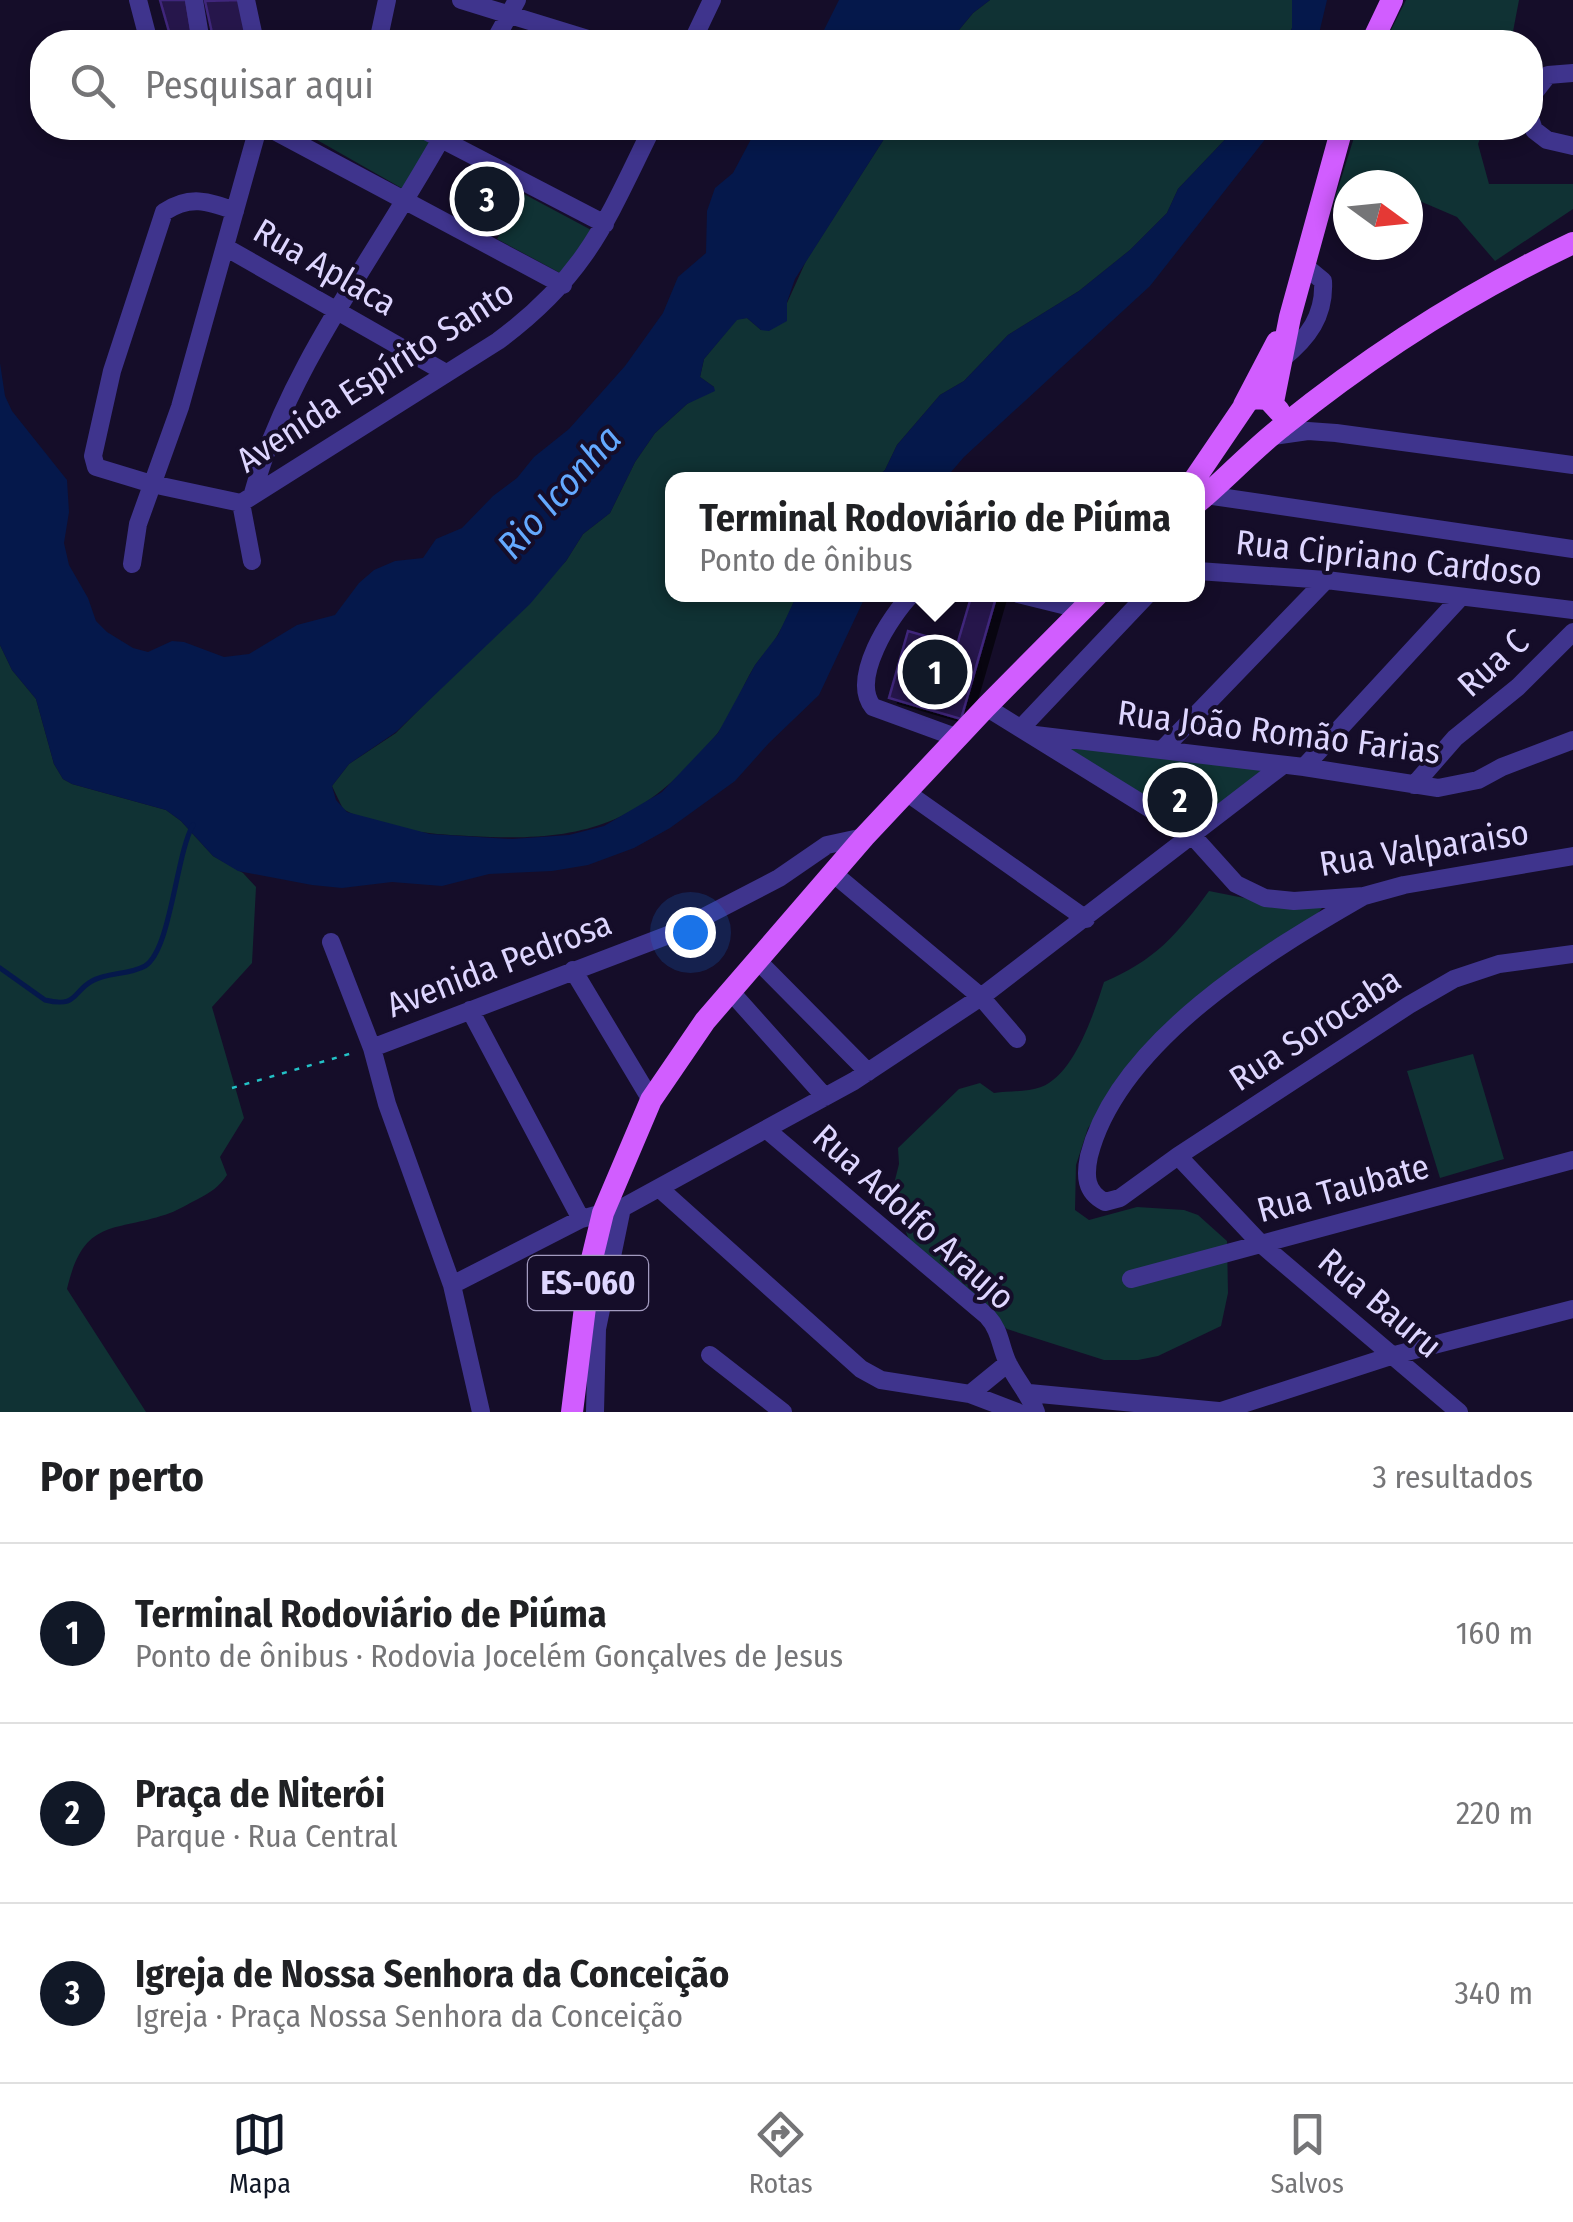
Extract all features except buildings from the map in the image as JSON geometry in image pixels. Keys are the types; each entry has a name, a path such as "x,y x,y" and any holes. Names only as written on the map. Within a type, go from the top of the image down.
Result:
{"main road":[{"path":"1378,30 1392,0"},
{"path":"1205,486 1274,423 1290,317 1339,140"},
{"path":"1242,408 1241,429 1254,439 1488,287 1573,243"},
{"path":"1205,480 1290,317"},
{"path":"1242,408 1260,398 1274,423"},
{"name":"ES-060","path":"572,1412 590,1266 602,1213 651,1100 705,1021 864,838 1091,602"}],"street":[{"path":"138,0 146,30"},
{"path":"194,0 199,30"},
{"path":"246,0 254,30"},
{"path":"381,30 388,0"},
{"path":"462,0 513,8 568,30"},
{"path":"698,30 712,0"},
{"path":"501,30 513,8"},
{"path":"1543,79 1548,75 1573,73"},
{"path":"1543,137 1573,146"},
{"path":"132,564 138,524 180,407 255,140"},
{"path":"291,140 563,285"},
{"path":"252,561 247,498 266,448 338,310 440,140"},
{"path":"456,140 605,224"},
{"name":"Avenida Espírito Santo","path":"235,211 201,199 180,201 164,212 112,371 92,456 96,467 152,484 247,498 536,313 563,285 605,224 646,140"},
{"name":"Rua Aplaca","path":"224,247 446,373"},
{"path":"1282,359 1312,330 1322,308 1323,280 1306,267"},
{"path":"1274,423 1573,465"},
{"path":"1205,493 1573,549"},
{"name":"Rua Cipriano Cardoso","path":"1205,571 1326,580 1573,610"},
{"path":"1162,750 1326,580"},
{"path":"1304,767 1460,598"},
{"path":"906,602 887,625 864,684 868,702 958,738"},
{"path":"1025,731 1141,602"},
{"name":"Rua C","path":"1414,785 1446,747 1518,687 1573,632"},
{"name":"Rua Valparaiso","path":"986,707 1191,834 1236,884 1265,898 1294,901 1364,896 1404,885 1573,856"},
{"name":"Rua João Romão Farias","path":"1025,731 1438,788 1478,780 1573,740"},
{"path":"452,1284 660,1188 868,1072 981,997 1283,765"},
{"path":"906,792 1086,919"},
{"name":"Avenida Pedrosa","path":"372,1048 671,934 778,878 827,846 864,838"},
{"path":"834,874 981,997 1017,1039"},
{"name":"Rua Sorocaba","path":"1364,896 1274,948 1223,985 1158,1043 1129,1076 1098,1132 1085,1175 1092,1194 1111,1202 1408,1005 1454,980 1499,964 1573,954"},
{"path":"331,942 372,1048 387,1104 452,1284 481,1412"},
{"path":"758,961 868,1072"},
{"path":"573,970 651,1100"},
{"path":"732,992 824,1096"},
{"path":"470,1010 602,1213 596,1412"},
{"name":"Rua Adolfo Araujo","path":"767,1130 988,1316 996,1325 1008,1363 1036,1412"},
{"name":"Rua Bauru","path":"1178,1156 1261,1244 1458,1412"},
{"name":"Rua Taubate","path":"1131,1280 1573,1160"},
{"path":"660,1188 861,1369 881,1380 970,1394 1017,1412"},
{"path":"1028,1393 1225,1411 1392,1356 1568,1315"},
{"path":"710,1355 783,1412"},
{"path":"970,1394 1008,1363"}],"path":[{"path":"232,1088 372,1048"}],"green space":[{"path":"990,0 1292,0 1292,28 959,30"},
{"path":"1406,0 1519,0 1513,30 1391,30"},
{"path":"317,140 432,143 405,190"},
{"path":"883,140 1225,140 1178,189 1167,213 1130,250 1079,291 1008,335 964,381 940,395 897,445 883,472 665,472 665,602 794,602 723,726 663,789 608,822 546,836 421,832 373,822 343,809 332,786 349,764 396,733 566,561 583,534 610,513 635,462 655,433 687,404 714,387 700,377 704,359 737,319 747,318 761,330 787,303 806,261"},
{"path":"1353,140 1480,140 1489,184 1573,184 1573,209 1495,261 1457,217 1423,202 1423,170 1344,170"},
{"path":"522,193 595,232 562,274 497,239"},
{"path":"0,645 12,670 36,699 54,764 63,779 166,810 213,856 243,873 256,887 252,963 212,1007 244,1118 220,1157 227,1175 211,1191 177,1210 104,1231 93,1238 74,1266 67,1289 146,1412 0,1412"},
{"path":"1019,735 1280,765 1186,834"},
{"path":"1209,891 1274,904 1328,900 1306,929 1152,1053 1088,1128 1076,1165 1075,1210 1089,1220 1137,1207 1184,1210 1198,1215 1227,1241 1228,1293 1221,1326 1158,1356 1138,1360 1104,1360 1007,1329 909,1240 897,1207 894,1184 898,1148 959,1089 980,1083 994,1093 1024,1091 1053,1080 1081,1042 1104,982 1151,956"},
{"path":"1473,1054 1504,1159 1440,1178 1407,1071"}],"water":[{"path":"839,0 990,0 959,30 824,30"},
{"path":"1292,0 1327,0 1320,30 1292,28"},
{"name":"Rio Iconha","path":"751,140 883,140 795,279 787,302 787,321 769,331 761,330 747,318 737,320 704,359 700,377 715,391 687,404 655,433 635,462 610,513 583,534 530,604 396,732 349,764 332,786 336,800 347,812 430,834 512,839 569,835 604,826 662,792 718,733 794,602 863,602 819,695 735,781 670,828 634,848 588,865 489,874 442,886 392,882 342,888 238,871 213,856 166,810 63,779 54,764 36,699 12,670 0,645 0,363 5,396 12,411 67,480 69,512 64,543 69,565 96,621 133,648 148,652 172,641 224,657 249,654 297,625 335,615 374,570 395,561 423,558 436,539 462,528 517,478 534,457 569,429 625,366 663,313 678,277 706,253 707,211 715,188 733,173"},
{"path":"1225,140 1265,140 1150,286 951,472 883,472 897,445 940,395 964,381 1008,335 1079,291 1130,250 1167,213 1178,189"}],"waterway":[{"path":"0,968 45,1000 63,1002 98,978 145,966 161,941 193,825"}],"place":[{"name":"Igreja de Nossa Senhora da Conceição","path":"487,199"},
{"name":"Terminal Rodoviário de Piúma","path":"935,672"},
{"name":"Praça de Niterói","path":"1180,800"}]}
